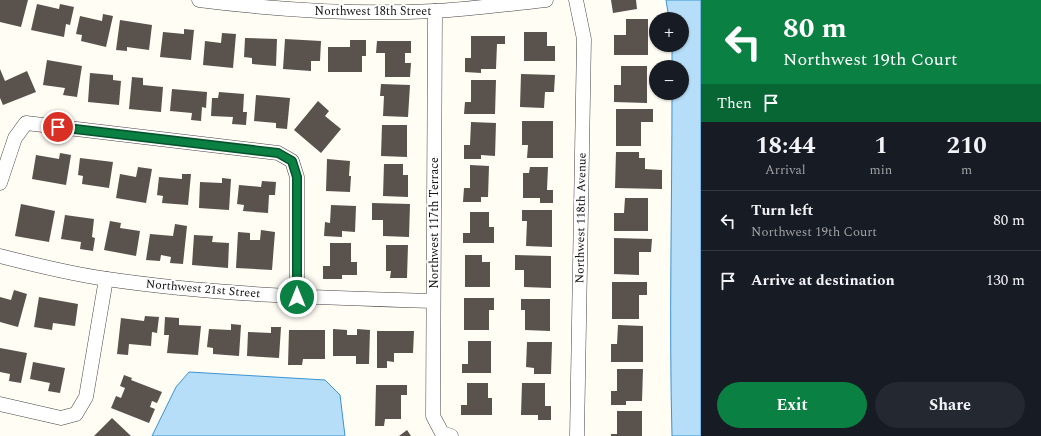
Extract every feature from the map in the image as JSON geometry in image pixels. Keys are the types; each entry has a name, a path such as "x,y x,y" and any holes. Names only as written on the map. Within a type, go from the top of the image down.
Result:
{"street":[{"name":"Northwest 18th Street","path":"199,0 242,6 324,12 435,11 546,0"},
{"name":"Northwest 118th Avenue","path":"576,0 584,40 578,436"},
{"name":"Northwest 117th Terrace","path":"435,11 433,416 446,434"},
{"path":"0,183 15,138 26,123 278,153 292,161 297,177 297,297"},
{"name":"Northwest 21st Street","path":"0,256 42,267 106,279 205,291 297,297 433,301"},
{"path":"0,404 61,418 76,414 86,397 106,279"}],"water":[{"path":"666,0 701,0 701,436 672,436 672,100 689,100 689,60 672,60 672,52 689,52 689,12 668,12"},
{"path":"189,372 325,380 340,395 345,436 152,436 176,387"}],"building":[{"path":"0,0 28,0 21,27 0,22"},
{"path":"611,0 636,0 637,9 613,13"},
{"path":"37,4 59,9 60,4 74,7 70,25 66,24 64,37 31,30"},
{"path":"103,14 113,16 106,47 81,41 82,35 76,34 80,16 102,21"},
{"path":"626,19 648,19 648,55 614,55 614,35 626,35"},
{"path":"120,20 152,25 149,50 127,47 127,51 116,50"},
{"path":"184,29 194,30 191,60 160,57 163,32 184,34"},
{"path":"524,32 547,32 547,46 555,46 555,61 524,61"},
{"path":"222,33 236,34 233,68 203,65 205,41 221,43"},
{"path":"471,36 505,36 505,44 497,44 496,69 481,69 481,73 465,72 465,58 471,58"},
{"path":"245,38 277,39 276,66 252,64 252,58 244,57"},
{"path":"285,39 321,41 320,61 311,61 311,71 283,69"},
{"path":"350,40 366,40 366,56 362,56 362,72 328,72 328,47 350,47"},
{"path":"377,41 411,41 411,53 405,53 405,63 411,63 410,77 385,77 385,53 376,53"},
{"path":"47,60 82,66 77,97 63,95 65,88 43,85"},
{"path":"621,66 647,66 647,103 614,102 614,85 621,85"},
{"path":"0,69 5,81 27,71 36,92 3,105 0,98"},
{"path":"90,73 113,75 113,80 121,81 119,105 88,102"},
{"path":"521,74 555,75 554,92 545,92 544,108 520,107"},
{"path":"132,77 143,78 143,85 163,87 161,112 129,109"},
{"path":"471,80 496,80 495,114 464,114 465,102 471,102"},
{"path":"381,84 410,85 408,117 383,116 384,96 380,96"},
{"path":"172,89 207,92 206,108 202,107 201,121 191,120 192,113 170,111"},
{"path":"219,92 244,94 243,112 247,112 246,125 232,124 233,117 211,116 212,98 218,98"},
{"path":"256,95 290,98 287,129 276,128 276,123 254,121"},
{"path":"318,101 329,111 325,116 341,129 321,153 294,130"},
{"path":"616,109 653,109 653,122 641,122 641,146 616,146"},
{"path":"522,121 553,121 553,158 527,158 528,145 522,145"},
{"path":"471,122 496,123 495,156 481,155 481,159 464,159 464,145 470,145"},
{"path":"382,125 407,125 407,157 381,156"},
{"path":"616,152 639,152 639,158 645,158 645,169 662,170 662,189 615,188"},
{"path":"60,153 71,155 66,185 32,179 36,155 59,159"},
{"path":"80,158 113,162 109,188 82,184 83,176 78,175"},
{"path":"327,159 350,161 350,192 326,191"},
{"path":"384,164 403,164 403,175 408,175 408,197 383,196"},
{"path":"470,165 489,166 488,197 481,197 481,202 463,202 464,188 470,188"},
{"path":"138,167 152,169 146,203 116,198 120,174 136,177"},
{"path":"530,167 548,167 547,190 553,190 553,203 540,203 540,198 523,198 523,173 529,173"},
{"path":"182,174 191,174 188,205 162,203 163,196 157,195 159,177 182,179"},
{"path":"222,178 231,179 229,210 199,208 200,182 222,183"},
{"path":"262,181 276,182 275,195 269,195 268,213 243,211 244,205 237,204 239,185 261,187"},
{"path":"625,198 648,198 648,231 614,231 614,213 624,213"},
{"path":"372,203 410,204 409,237 383,236 383,220 372,220"},
{"path":"21,204 55,211 49,242 15,236"},
{"path":"331,205 356,206 355,232 342,231 342,237 324,236 325,222 330,223"},
{"path":"522,210 552,210 552,247 526,246 527,221 522,221"},
{"path":"470,212 489,212 489,227 494,227 494,243 463,243 463,233 470,233"},
{"path":"65,215 94,219 92,237 95,238 93,251 80,249 81,242 61,239"},
{"path":"110,221 121,223 120,228 140,231 136,256 104,250"},
{"path":"175,224 187,226 183,264 170,263 171,257 161,255 160,261 146,260 150,234 173,236"},
{"path":"261,230 275,232 272,270 236,268 238,232 250,233 250,240 260,240"},
{"path":"194,235 213,236 212,242 229,243 228,268 192,265"},
{"path":"614,238 652,239 651,252 639,252 639,275 614,274"},
{"path":"330,243 351,243 351,262 357,262 357,275 342,275 342,279 323,279 323,266 330,266"},
{"path":"386,245 408,245 407,278 390,278 391,271 386,271"},
{"path":"465,255 482,255 482,262 490,262 490,287 465,287"},
{"path":"515,255 551,256 551,288 524,287 524,270 515,270"},
{"path":"612,282 647,282 647,295 639,295 639,319 612,319"},
{"path":"14,290 27,294 18,327 0,322 0,297 11,300"},
{"path":"39,297 78,304 75,326 53,323 52,330 34,327"},
{"path":"464,298 494,298 494,310 489,310 489,330 464,330"},
{"path":"521,299 550,299 550,331 525,330 525,310 521,310"},
{"path":"145,316 159,317 157,333 152,332 151,346 129,344 128,355 117,354 121,318 144,321"},
{"path":"165,317 179,318 179,325 201,326 198,355 167,353 169,335 164,335"},
{"path":"231,324 241,325 239,356 213,354 213,348 207,347 209,329 231,330"},
{"path":"618,325 643,326 643,362 611,362 611,344 617,344"},
{"path":"271,327 281,327 279,358 247,356 248,332 271,333"},
{"path":"333,329 347,330 347,335 357,335 357,329 370,330 369,364 356,364 356,356 333,356"},
{"path":"289,330 325,330 325,359 303,359 302,365 288,365"},
{"path":"377,331 414,331 413,353 394,353 394,362 387,361 387,368 377,368"},
{"path":"468,341 491,341 491,373 462,373 462,364 468,364"},
{"path":"527,342 552,342 551,374 534,374 534,368 526,367"},
{"path":"0,348 27,353 21,383 9,381 10,374 0,372"},
{"path":"33,362 65,368 60,393 48,391 50,383 30,379"},
{"path":"617,369 643,369 642,401 626,401 626,405 611,405 611,391 617,391"},
{"path":"124,375 132,378 131,380 162,392 157,403 152,401 150,407 155,409 149,423 111,408 116,396 121,398 125,388 120,386"},
{"path":"467,383 488,383 488,398 492,398 492,415 461,415 461,405 467,405"},
{"path":"522,383 545,383 545,406 551,406 551,420 538,420 538,415 521,415"},
{"path":"376,385 407,385 407,395 401,395 401,419 385,419 384,426 375,426"},
{"path":"617,411 642,411 642,436 611,436 611,434 617,434"},
{"path":"112,418 131,436 94,436"},
{"path":"407,430 411,436 399,436"}],"route":[{"path":"58,127 278,153 292,161 297,177 297,297"}]}
